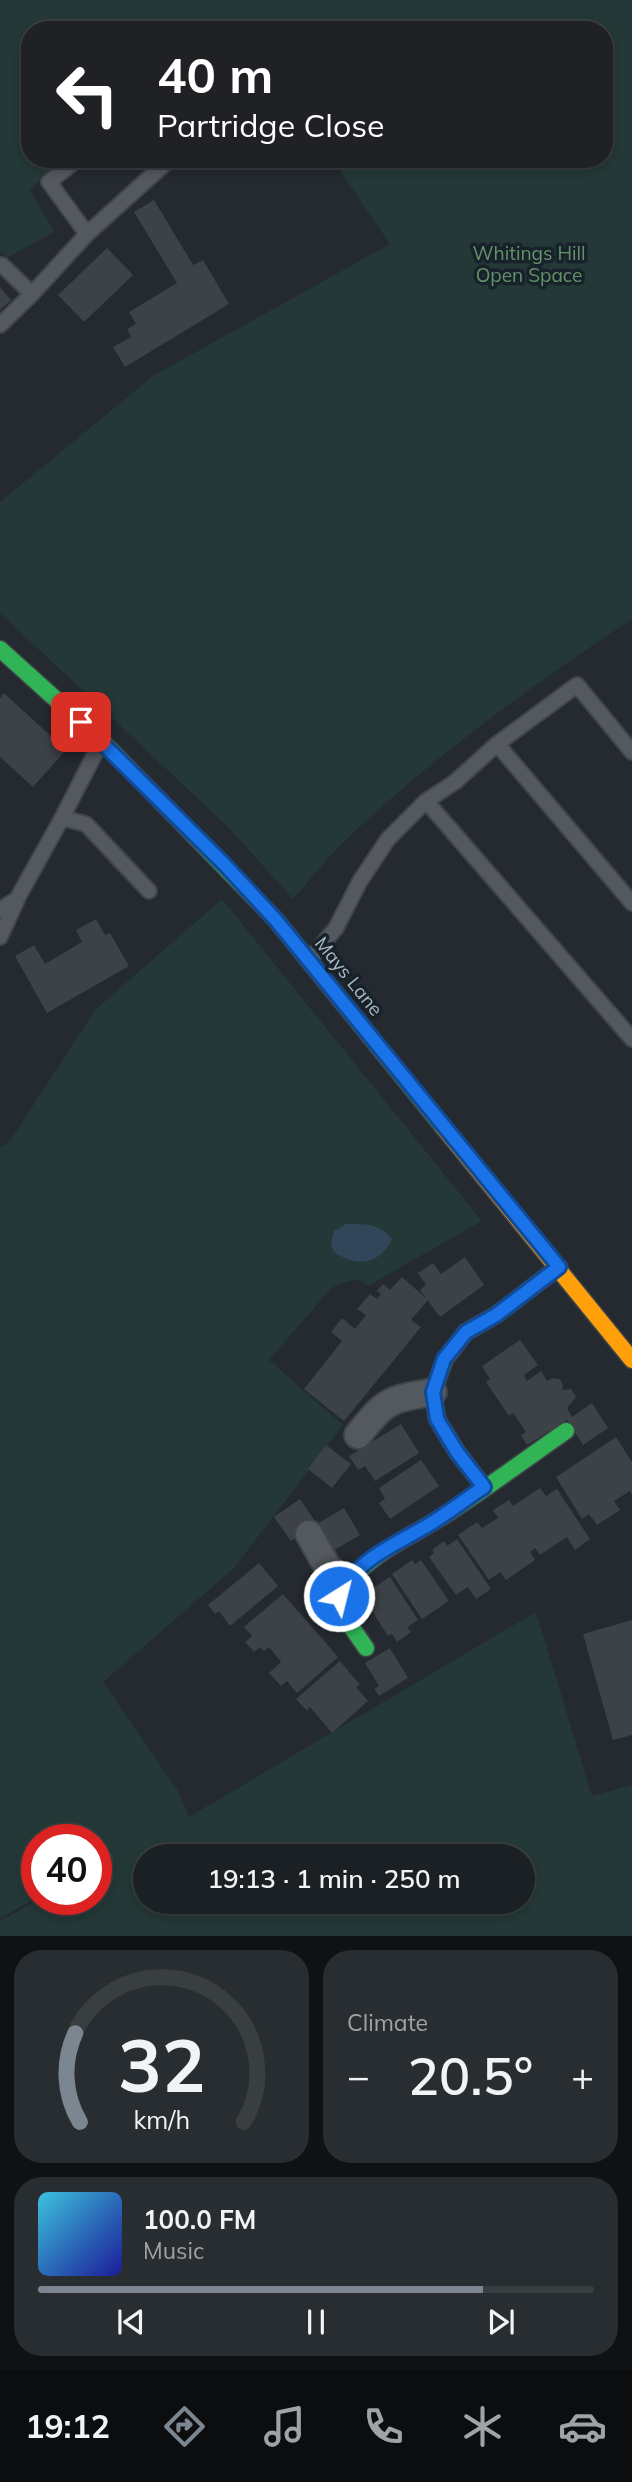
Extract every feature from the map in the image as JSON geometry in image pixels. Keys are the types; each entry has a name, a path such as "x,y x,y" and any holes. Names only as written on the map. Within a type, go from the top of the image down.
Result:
{"street":[{"name":"Mays Lane","path":"0,649 101,740 242,882 309,960 632,1360"},
{"path":"484,1487 457,1452 437,1419 433,1392 444,1359 466,1332 496,1315 559,1267"},
{"path":"358,1434 380,1408 394,1399 433,1392"},
{"path":"366,1648 348,1622 339,1596 346,1581 368,1560 445,1514 566,1431"},
{"path":"309,1534 328,1568 346,1581"}],"lane":[{"path":"67,168 49,182 87,234"},
{"path":"0,325 87,234 160,168"},
{"path":"2,265 32,294"},
{"path":"309,960 336,929 360,881 388,839 426,802 455,782 497,744 577,685 632,752"},
{"path":"0,937 101,740"},
{"path":"497,744 632,903"},
{"path":"426,802 632,1039"},
{"path":"62,818 86,824 149,891"},
{"path":"0,910 18,899"}],"green space":[{"name":"Whitings Hill Open Space","path":"0,0 632,0 632,619 522,695 416,777 342,843 293,899 228,827 0,613 0,502 153,376 390,244 338,168 613,168 613,21 21,21 21,168 53,168 30,190 54,232 7,258 0,251"},
{"path":"222,899 482,1221 368,1286 358,1279 334,1285 269,1360 343,1425 234,1568 103,1682 178,1791 189,1817 536,1612 592,1796 632,1785 632,1936 0,1936 0,1921 21,1909 21,1915 112,1915 112,1824 21,1824 21,1907 0,1918 0,1148 10,1141 95,1010"}],"water":[{"path":"346,1224 377,1227 392,1239 384,1252 373,1259 352,1261 337,1254 331,1245 334,1231"}],"building":[{"path":"154,200 193,265 203,260 229,304 125,367 113,347 131,337 127,329 136,324 129,312 177,283 134,212"},
{"path":"107,248 133,275 84,322 58,295"},
{"path":"0,287 11,300 0,310"},
{"path":"4,693 66,750 33,787 0,757 0,698"},
{"path":"96,919 105,935 110,933 129,966 47,1013 15,956 34,945 45,964 82,942 76,930"},
{"path":"465,1257 484,1285 440,1317 420,1290 426,1285 418,1273 433,1263 441,1274"},
{"path":"402,1277 428,1300 411,1320 421,1327 344,1421 304,1389 342,1341 331,1332 342,1318 355,1329 366,1315 357,1309 370,1294 377,1299 381,1294 377,1291 383,1284 390,1290"},
{"path":"520,1340 538,1365 524,1375 527,1381 541,1371 547,1381 552,1378 560,1379 562,1390 571,1389 576,1397 567,1408 572,1417 592,1403 608,1428 583,1445 567,1420 527,1445 521,1435 526,1432 513,1413 509,1416 486,1382 490,1379 482,1366"},
{"path":"401,1424 419,1453 375,1481 365,1466 358,1470 349,1456"},
{"path":"616,1437 632,1462 632,1495 630,1491 614,1501 620,1510 597,1525 589,1514 582,1519 556,1477"},
{"path":"326,1445 351,1464 332,1488 308,1469"},
{"path":"421,1460 439,1486 390,1519 379,1503 385,1499 379,1488"},
{"path":"540,1488 546,1496 557,1489 590,1539 575,1550 567,1537 540,1555 535,1548 530,1552 535,1560 506,1580 500,1572 489,1580 458,1535 477,1522 482,1528 498,1518 493,1510 509,1500 513,1506"},
{"path":"300,1499 317,1524 291,1541 274,1517"},
{"path":"344,1508 360,1535 334,1550 317,1524"},
{"path":"457,1539 491,1589 476,1599 468,1587 456,1595 429,1557 434,1553 432,1550 444,1541 447,1546"},
{"path":"412,1560 415,1564 421,1560 449,1601 422,1619 392,1574"},
{"path":"259,1563 278,1586 230,1626 219,1611 215,1614 208,1605"},
{"path":"390,1577 418,1620 407,1627 411,1632 397,1642 392,1634 388,1636 362,1595"},
{"path":"283,1594 338,1657 297,1693 287,1681 281,1686 269,1673 281,1662 269,1647 264,1651 260,1647 254,1652 245,1642 252,1636 244,1627"},
{"path":"632,1620 632,1735 613,1740 583,1634"},
{"path":"390,1648 408,1678 379,1696 374,1689 379,1686 365,1663"},
{"path":"340,1661 360,1685 356,1687 368,1701 332,1733 310,1707 307,1711 296,1699"}],"traffic: fast":[{"path":"0,649 101,740 275,919 443,1127"},
{"path":"484,1487 457,1452 437,1419 433,1392 445,1359 466,1332 496,1315 559,1267"},
{"path":"366,1648 348,1622 339,1596 349,1582 373,1559 461,1505 566,1431"}],"traffic: slow":[{"path":"443,1127 632,1360"}],"route":[{"path":"81,722 224,864 275,919 559,1267 496,1315 466,1332 444,1359 433,1392 437,1419 457,1452 484,1487 368,1560 346,1581 339,1596"}]}
